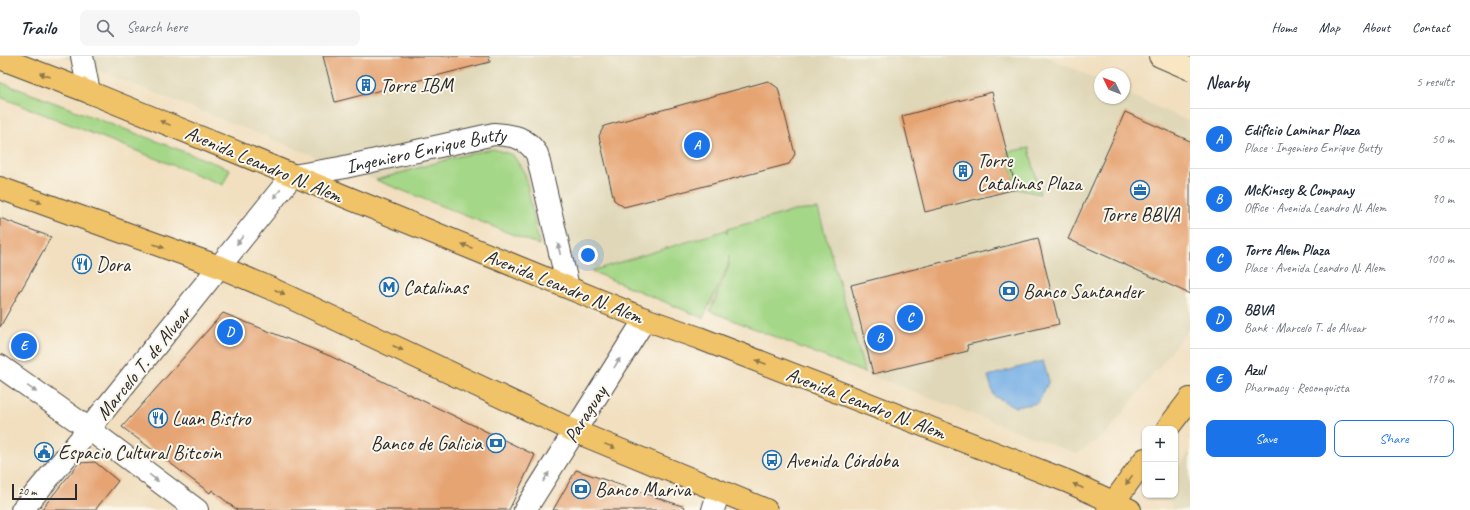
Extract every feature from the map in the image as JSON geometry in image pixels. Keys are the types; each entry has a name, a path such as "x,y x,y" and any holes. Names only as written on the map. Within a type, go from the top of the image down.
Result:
{"main road":[{"path":"1160,56 1190,69"},
{"name":"Avenida Leandro N. Alem","path":"0,58 89,92 645,319 699,338 1039,471 1117,507"},
{"path":"0,188 220,267 272,289 574,431 716,500 766,510"},
{"path":"1169,426 1190,399"},
{"path":"1117,507 1143,462"}],"street":[{"path":"82,56 89,92"},
{"name":"Ingeniero Enrique Butty","path":"292,176 340,168 494,134 522,138 531,144 536,154 568,287"},
{"name":"Marcelo T. de Alvear","path":"22,510 220,267 292,176"},
{"name":"Paraguay","path":"525,510 645,319"},
{"path":"0,366 89,429 197,510"}],"shaded area":[{"path":"61,56 1045,56 1094,78 1094,104 1130,104 1130,95 1190,122 1190,327 1108,432 1077,454 875,377"},
{"path":"1190,451 1190,510 1173,510 1168,498 1178,498 1178,467"}],"green space":[{"path":"0,82 230,169 223,185 0,97"},
{"path":"1029,148 1040,194 1016,189 1007,152"},
{"path":"493,149 513,155 525,174 539,245 376,180 460,156"},
{"path":"818,209 865,373 710,311 729,266 729,256 728,266 703,318 591,271 726,230 727,234 727,229 794,211"}],"water":[{"path":"1043,361 1049,381 1038,403 1015,407 994,396 988,376"}],"building":[{"name":"Torre IBM","path":"323,56 489,56 490,62 335,102"},
{"path":"768,81 778,88 795,154 789,164 624,207 614,200 599,136 604,126"},
{"name":"Torre Catalinas Plaza","path":"992,92 1016,189 925,212 902,116"},
{"name":"Torre BBVA","path":"1125,112 1190,141 1190,294 1068,239"},
{"path":"0,218 51,237 0,327"},
{"path":"1038,238 1059,324 967,345 968,351 873,374 851,285"},
{"path":"223,313 330,356 535,455 509,510 237,510 212,490 210,493 122,427"},
{"path":"95,462 118,481 95,510 41,510 79,463"},
{"path":"576,470 685,507 684,510 553,510"}],"place":[{"name":"Torre IBM","path":"366,85"},
{"name":"Edificio Laminar Plaza","path":"697,145"},
{"name":"Torre Catalinas Plaza","path":"963,171"},
{"name":"Torre BBVA","path":"1140,190"},
{"name":"Dora","path":"82,264"},
{"name":"Catalinas","path":"389,287"},
{"name":"Banco Santander","path":"1009,291"},
{"name":"Torre Alem Plaza","path":"910,318"},
{"name":"BBVA","path":"230,332"},
{"name":"McKinsey & Company","path":"880,338"},
{"name":"Azul","path":"24,346"},
{"name":"Luan Bistro","path":"158,418"},
{"name":"Banco de Galicia","path":"496,443"},
{"name":"Espacio Cultural Bitcoin","path":"44,452"},
{"name":"Avenida Córdoba","path":"772,460"},
{"name":"Banco Mariva","path":"581,489"}]}
